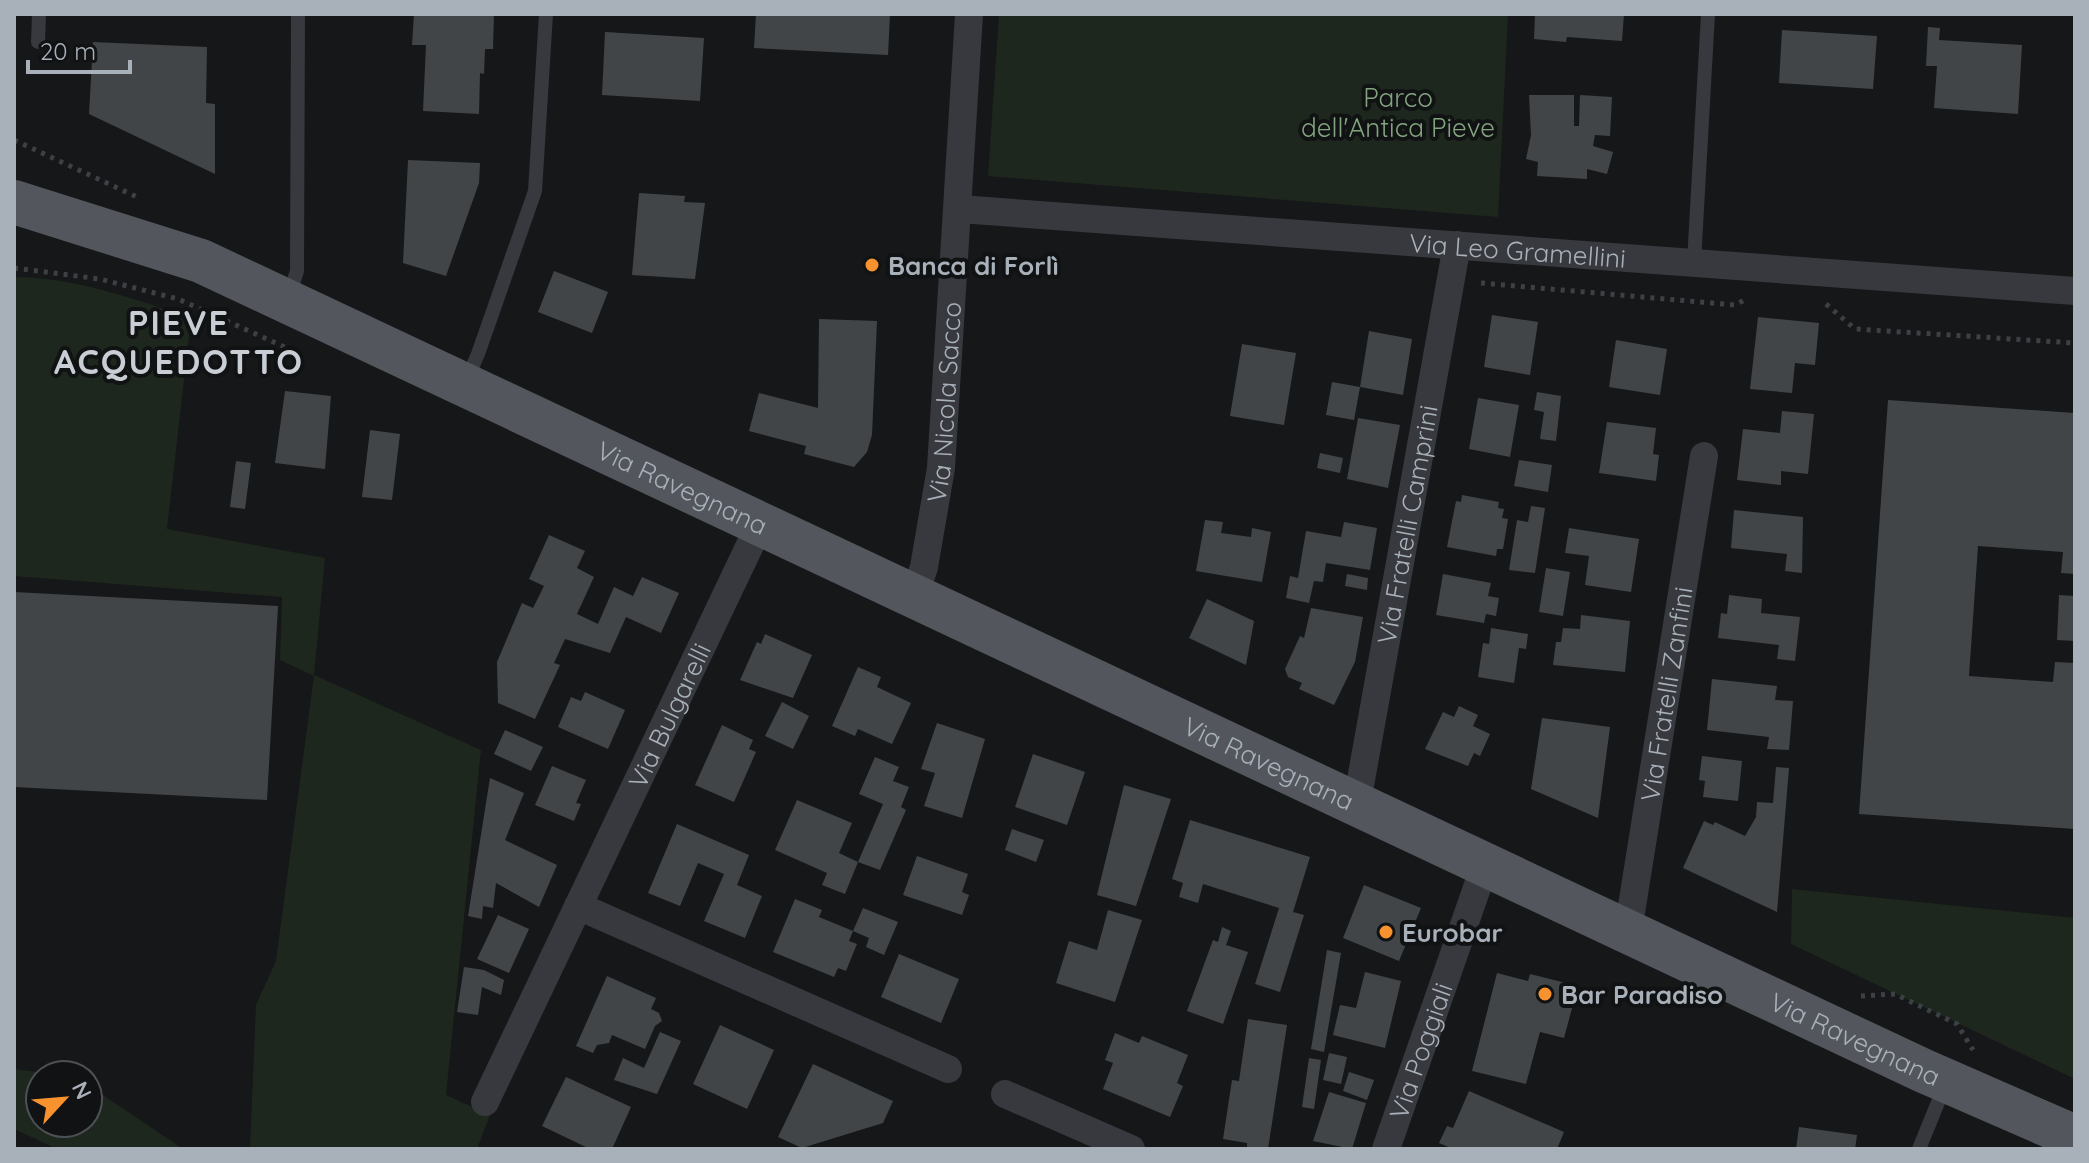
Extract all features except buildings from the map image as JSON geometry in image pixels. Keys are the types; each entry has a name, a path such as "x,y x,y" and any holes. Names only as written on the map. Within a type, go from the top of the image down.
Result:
{"main road":[{"name":"Via Ravegnana","path":"17,203 201,261 1947,1081 2075,1137"}],"street":[{"name":"Via Nicola Sacco","path":"914,597 924,567 941,468 969,14"},
{"name":"Via Leo Gramellini","path":"959,209 2075,291"},
{"name":"Via Fratelli Camprini","path":"1357,802 1457,245"},
{"name":"Via Fratelli Zanfini","path":"1628,931 1704,456"},
{"name":"Via Bulgarelli","path":"485,1102 760,524"},
{"name":"Via Poggiali","path":"1386,1149 1486,862"},
{"path":"578,906 948,1069"},
{"path":"1005,1094 1131,1149"}],"lane":[{"path":"38,42 39,14"},
{"path":"287,302 297,271 298,14"},
{"path":"464,385 478,354 535,191 546,14"},
{"path":"1694,262 1708,14"},
{"path":"1919,1149 1947,1081"}],"path":[{"path":"1451,280 1735,305 1761,291"},
{"path":"1820,299 1855,329 2075,343"}],"green space":[{"name":"Parco dell'Antica Pieve","path":"999,14 1508,14 1498,217 988,176"},
{"path":"14,277 82,285 191,318 167,529 325,558 314,675 481,750 446,1095 490,1115 477,1149 250,1149 256,1005 276,961 314,676 280,660 282,597 14,576"},
{"path":"1792,889 2075,918 2075,1079 1791,944"},
{"path":"14,1069 24,1070 24,1134 14,1129"},
{"path":"104,1096 183,1149 57,1149 36,1139 104,1139"}],"place":[{"name":"Banca di Forlì","path":"872,265"},
{"name":"Eurobar","path":"1386,932"},
{"name":"Bar Paradiso","path":"1545,994"}],"district":[{"name":"PIEVE ACQUEDOTTO","path":"179,342"}]}
